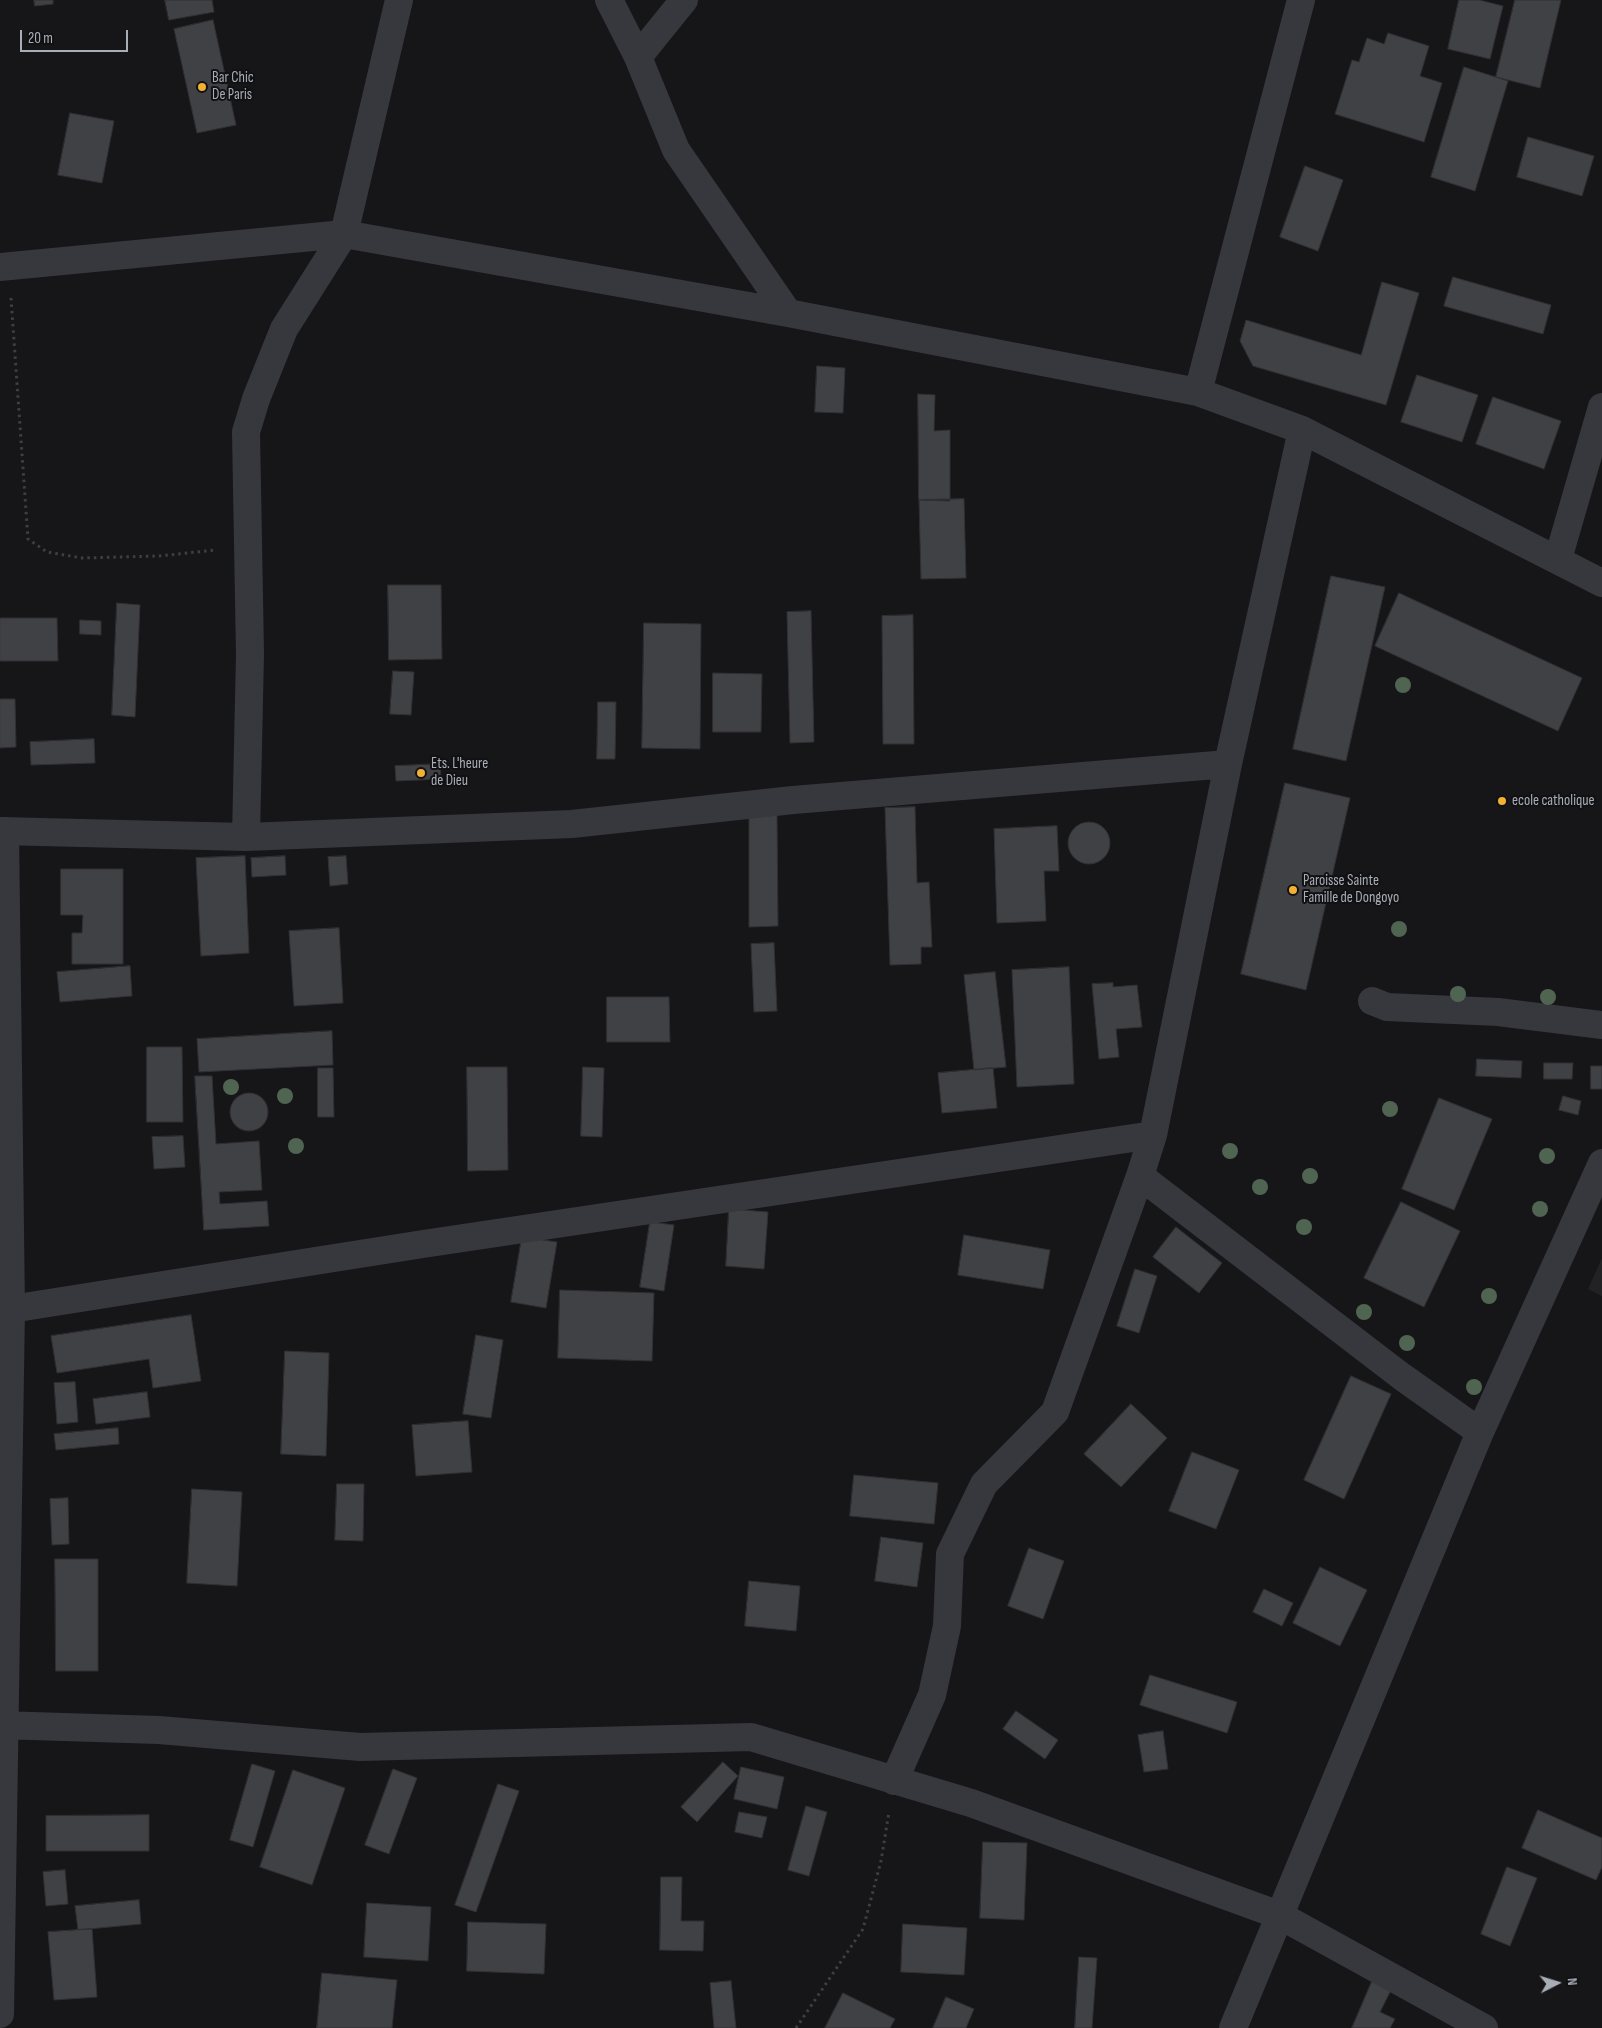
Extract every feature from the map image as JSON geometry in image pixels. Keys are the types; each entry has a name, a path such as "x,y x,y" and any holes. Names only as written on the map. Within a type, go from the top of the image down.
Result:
{"street":[{"path":"246,837 250,654 246,432 256,399 284,329 344,234 399,0"},
{"path":"609,0 638,57 676,150 788,313"},
{"path":"638,57 684,0"},
{"path":"1198,392 1301,0"},
{"path":"4,266 344,234 788,313 1198,392 1302,430 1602,583"},
{"path":"1558,559 1602,407"},
{"path":"894,1781 932,1695 947,1626 950,1554 984,1484 1055,1412 1153,1135 1228,764 1302,430"},
{"path":"0,2014 2,1725 12,1309 2,831 246,837 572,824 793,800 1228,764"},
{"path":"1372,1001 1387,1008 1498,1012 1602,1024"},
{"path":"12,1309 413,1245 1153,1135"},
{"path":"1232,2028 1480,1432 1602,1163"},
{"path":"1140,1176 1401,1376 1480,1432"},
{"path":"2,1725 159,1730 360,1747 751,1737 971,1803 1279,1915 1484,2028"}],"path":[{"path":"4,266 28,539 47,552 82,558 159,556 248,546"},
{"path":"796,2028 863,1929 881,1861 894,1781"}],"shaded area":[{"path":"1602,1258 1602,1296 1588,1289"}],"building":[{"path":"34,0 53,0 53,4 35,6"},
{"path":"165,0 212,0 214,12 169,20"},
{"path":"1459,0 1479,0 1503,6 1490,59 1448,49"},
{"path":"1515,0 1561,0 1540,88 1496,77"},
{"path":"213,20 236,125 197,133 174,29"},
{"path":"1388,33 1429,46 1420,76 1442,83 1424,142 1335,114 1352,60 1359,62 1367,38 1384,44"},
{"path":"1464,67 1508,81 1475,191 1431,177"},
{"path":"70,113 114,121 102,183 58,175"},
{"path":"1528,137 1594,156 1582,196 1517,177"},
{"path":"1305,166 1343,180 1318,251 1280,237"},
{"path":"1453,277 1551,305 1543,334 1444,306"},
{"path":"1382,282 1419,293 1386,405 1253,366 1240,341 1246,320 1361,355"},
{"path":"817,366 845,368 843,413 815,412"},
{"path":"1417,375 1478,395 1462,442 1401,422"},
{"path":"918,394 935,395 934,431 950,430 950,501 919,500"},
{"path":"1493,397 1561,421 1544,469 1476,444"},
{"path":"964,499 966,578 921,579 919,500"},
{"path":"1331,576 1385,587 1346,761 1293,749"},
{"path":"388,585 441,585 442,659 389,660"},
{"path":"1399,593 1582,678 1558,731 1375,646"},
{"path":"117,603 140,605 135,717 112,715"},
{"path":"811,611 814,742 790,743 787,612"},
{"path":"913,615 914,744 883,744 882,616"},
{"path":"0,618 57,618 58,661 0,661"},
{"path":"80,620 101,621 101,635 80,634"},
{"path":"644,623 701,624 700,749 642,748"},
{"path":"393,671 414,672 411,715 390,714"},
{"path":"713,673 762,674 761,732 713,732"},
{"path":"0,699 15,699 16,747 0,748"},
{"path":"598,702 616,702 615,759 597,759"},
{"path":"94,739 95,763 31,765 30,742"},
{"path":"440,764 441,779 396,781 395,766"},
{"path":"1285,783 1350,798 1306,990 1241,974"},
{"path":"915,807 917,883 929,882 932,947 921,947 921,964 890,965 885,808"},
{"path":"777,814 778,926 749,927 749,815"},
{"path":"1089,822 1104,828 1110,843 1104,858 1089,864 1074,858 1068,843 1074,828"},
{"path":"1057,826 1059,871 1044,871 1046,921 997,923 994,829"},
{"path":"245,856 249,953 201,956 196,858"},
{"path":"285,856 286,875 252,877 251,858"},
{"path":"346,856 348,884 330,886 328,857"},
{"path":"61,869 123,869 123,964 72,964 72,933 82,933 83,915 61,915"},
{"path":"339,928 343,1003 294,1006 289,931"},
{"path":"774,943 777,1011 754,1012 751,944"},
{"path":"130,966 132,996 60,1002 57,972"},
{"path":"1069,967 1074,1084 1017,1087 1012,970"},
{"path":"995,972 1006,1067 974,1070 964,975"},
{"path":"1113,983 1113,987 1137,985 1142,1027 1116,1029 1119,1057 1099,1059 1092,984"},
{"path":"607,997 669,997 670,1042 607,1042"},
{"path":"332,1031 333,1065 199,1072 197,1039"},
{"path":"147,1047 182,1047 183,1122 147,1122"},
{"path":"1477,1059 1522,1061 1521,1078 1476,1076"},
{"path":"1544,1063 1573,1063 1572,1079 1544,1079"},
{"path":"1591,1066 1602,1066 1602,1089 1591,1089"},
{"path":"467,1067 507,1067 508,1170 468,1171"},
{"path":"583,1067 604,1068 602,1137 581,1136"},
{"path":"318,1068 333,1068 334,1117 318,1117"},
{"path":"993,1068 997,1108 942,1113 938,1073"},
{"path":"195,1076 212,1076 216,1144 259,1141 262,1190 219,1192 220,1204 267,1201 269,1226 204,1230"},
{"path":"249,1093 262,1099 268,1112 262,1125 249,1131 236,1125 230,1112 236,1099"},
{"path":"1563,1096 1581,1101 1578,1115 1559,1110"},
{"path":"1439,1098 1492,1119 1454,1210 1402,1189"},
{"path":"183,1136 185,1167 154,1169 152,1137"},
{"path":"1401,1202 1460,1231 1424,1307 1364,1278"},
{"path":"729,1209 768,1212 764,1269 726,1266"},
{"path":"650,1222 674,1225 664,1291 640,1287"},
{"path":"1176,1227 1222,1263 1199,1293 1153,1257"},
{"path":"964,1235 1050,1250 1043,1289 958,1275"},
{"path":"522,1237 557,1242 546,1308 511,1302"},
{"path":"1135,1269 1157,1276 1139,1333 1117,1326"},
{"path":"560,1290 654,1293 652,1361 558,1358"},
{"path":"191,1315 201,1381 153,1388 149,1359 57,1373 51,1336"},
{"path":"476,1335 503,1340 491,1418 463,1414"},
{"path":"285,1351 329,1353 326,1456 281,1454"},
{"path":"1351,1376 1391,1394 1344,1499 1304,1480"},
{"path":"75,1382 78,1422 57,1424 54,1383"},
{"path":"147,1392 150,1417 96,1424 93,1399"},
{"path":"1131,1404 1167,1438 1121,1487 1084,1454"},
{"path":"468,1421 472,1472 416,1476 412,1425"},
{"path":"118,1428 119,1444 56,1450 54,1434"},
{"path":"1192,1452 1239,1470 1216,1529 1169,1511"},
{"path":"854,1475 938,1483 934,1524 850,1516"},
{"path":"337,1484 364,1484 363,1541 335,1540"},
{"path":"192,1489 242,1492 237,1586 187,1583"},
{"path":"68,1498 69,1544 52,1545 50,1499"},
{"path":"881,1537 923,1543 917,1587 875,1581"},
{"path":"1029,1548 1064,1561 1043,1619 1008,1606"},
{"path":"55,1559 98,1559 98,1671 56,1671"},
{"path":"1320,1567 1367,1590 1340,1646 1293,1623"},
{"path":"749,1581 800,1586 796,1631 745,1626"},
{"path":"1264,1589 1293,1603 1282,1626 1253,1612"},
{"path":"1150,1675 1237,1702 1227,1733 1140,1705"},
{"path":"1016,1711 1058,1740 1045,1759 1003,1729"},
{"path":"1163,1731 1168,1769 1144,1772 1138,1735"},
{"path":"723,1762 738,1776 697,1822 681,1807"},
{"path":"252,1764 275,1771 253,1847 230,1840"},
{"path":"741,1767 784,1777 777,1809 734,1799"},
{"path":"393,1769 417,1778 389,1854 365,1845"},
{"path":"293,1770 345,1788 312,1885 260,1867"},
{"path":"498,1784 519,1791 476,1912 455,1905"},
{"path":"806,1806 827,1812 809,1876 788,1870"},
{"path":"1538,1810 1602,1838 1602,1867 1596,1880 1522,1848"},
{"path":"739,1812 767,1817 762,1838 735,1832"},
{"path":"149,1815 149,1851 46,1851 46,1816"},
{"path":"983,1842 1027,1843 1024,1920 980,1918"},
{"path":"1507,1867 1537,1878 1510,1946 1481,1934"},
{"path":"65,1870 68,1904 46,1906 43,1872"},
{"path":"661,1877 682,1877 681,1921 704,1921 703,1951 660,1950"},
{"path":"139,1900 141,1924 78,1930 75,1906"},
{"path":"367,1903 431,1907 428,1961 364,1957"},
{"path":"468,1922 546,1924 544,1974 467,1971"},
{"path":"903,1924 967,1928 964,1975 901,1972"},
{"path":"92,1929 97,1997 54,2000 48,1932"},
{"path":"1079,1957 1097,1958 1092,2028 1075,2028"},
{"path":"322,1973 397,1980 392,2028 317,2028"},
{"path":"1373,1979 1392,1988 1380,2012 1395,2019 1390,2028 1352,2028"},
{"path":"731,1981 736,2028 714,2028 710,1983"},
{"path":"843,1993 895,2019 890,2028 825,2028"},
{"path":"946,1997 974,2009 966,2028 933,2028"}],"place":[{"name":"Bar Chic De Paris","path":"202,87"},
{"name":"Ets. L'heure de Dieu","path":"421,773"},
{"name":"ecole catholique","path":"1502,801"},
{"name":"Paroisse Sainte Famille de Dongoyo","path":"1293,890"}]}
